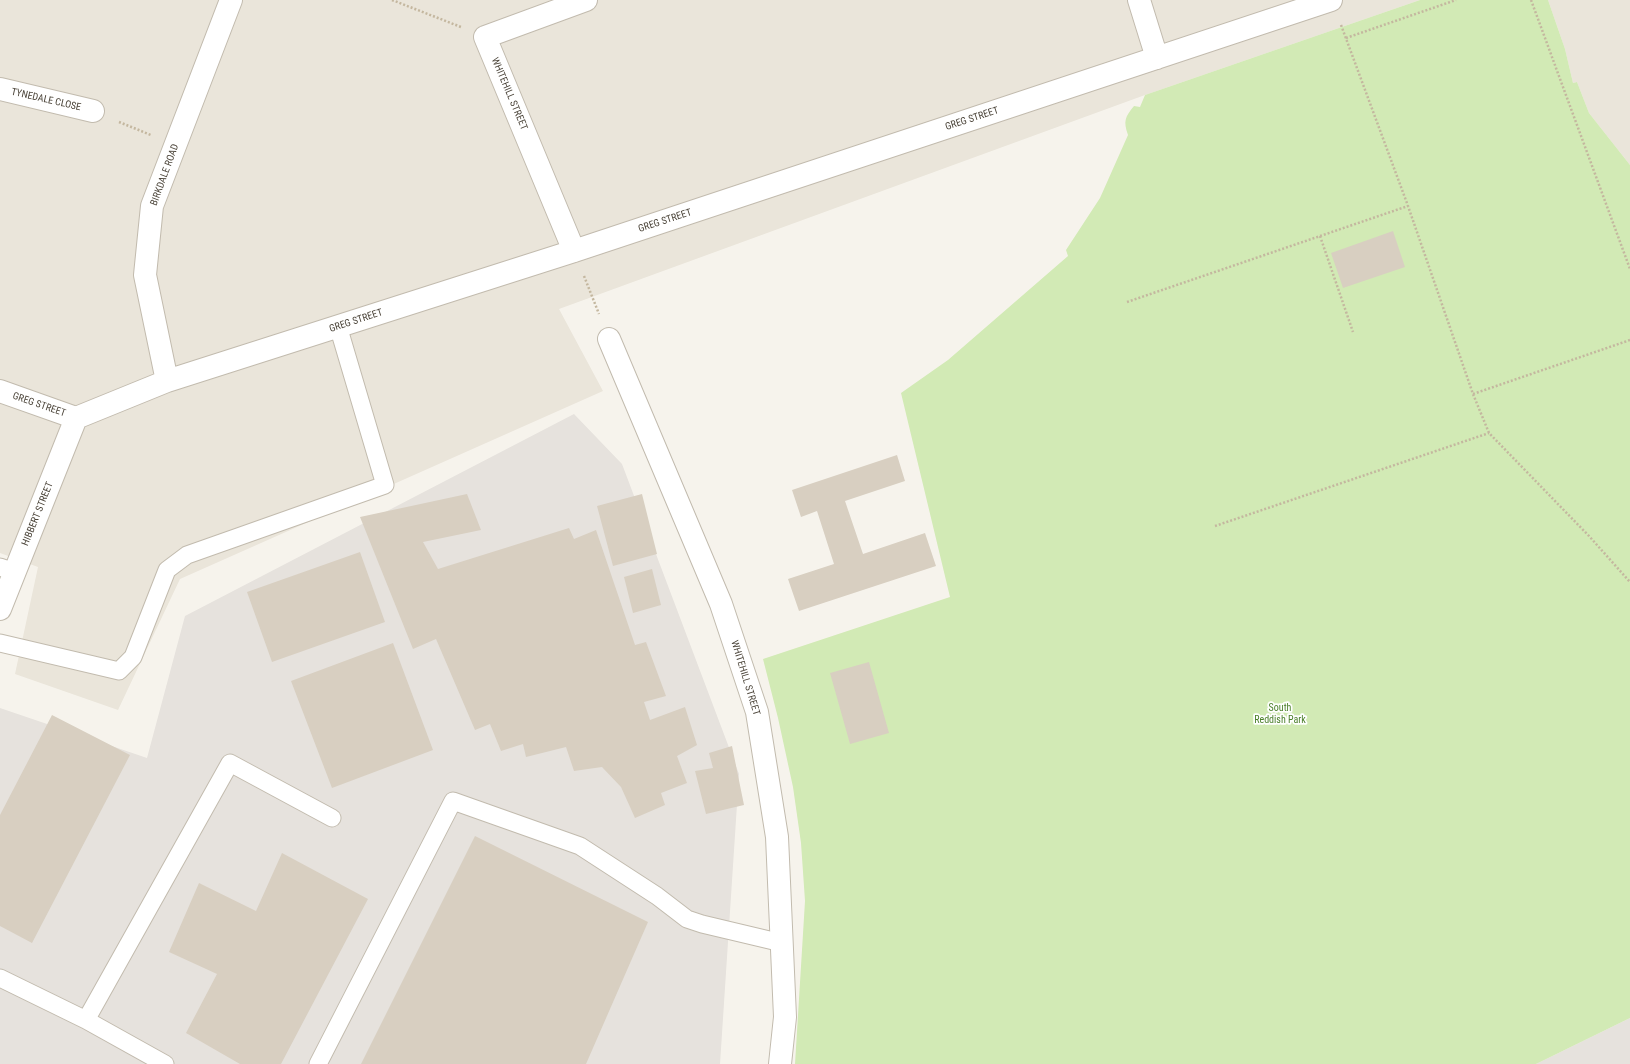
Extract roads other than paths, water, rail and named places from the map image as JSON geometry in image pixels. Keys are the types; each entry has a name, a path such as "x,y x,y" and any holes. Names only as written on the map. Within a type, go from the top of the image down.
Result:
{"street":[{"name":"BIRKDALE ROAD","path":"166,382 145,275 152,206 231,0"},
{"name":"WHITEHILL STREET","path":"574,251 485,37 586,0"},
{"path":"1138,0 1157,58"},
{"name":"GREG STREET","path":"0,391 76,418 166,382 574,251 1330,0"},
{"name":"TYNEDALE CLOSE","path":"0,89 92,111"},
{"name":"WHITEHILL STREET","path":"609,339 721,604 757,712 777,837 784,1017 780,1064"},
{"name":"HIBBERT STREET","path":"0,609 7,570 76,418"}],"lane":[{"path":"0,643 119,671 133,657 168,570 187,555 385,484 338,326"},
{"path":"86,1020 230,763 332,818"},
{"path":"318,1064 453,801 580,846 657,896 687,919 782,943"},
{"path":"0,978 86,1020 164,1064"}],"park label":[{"name":"South Reddish Park","path":"1280,714"}]}
